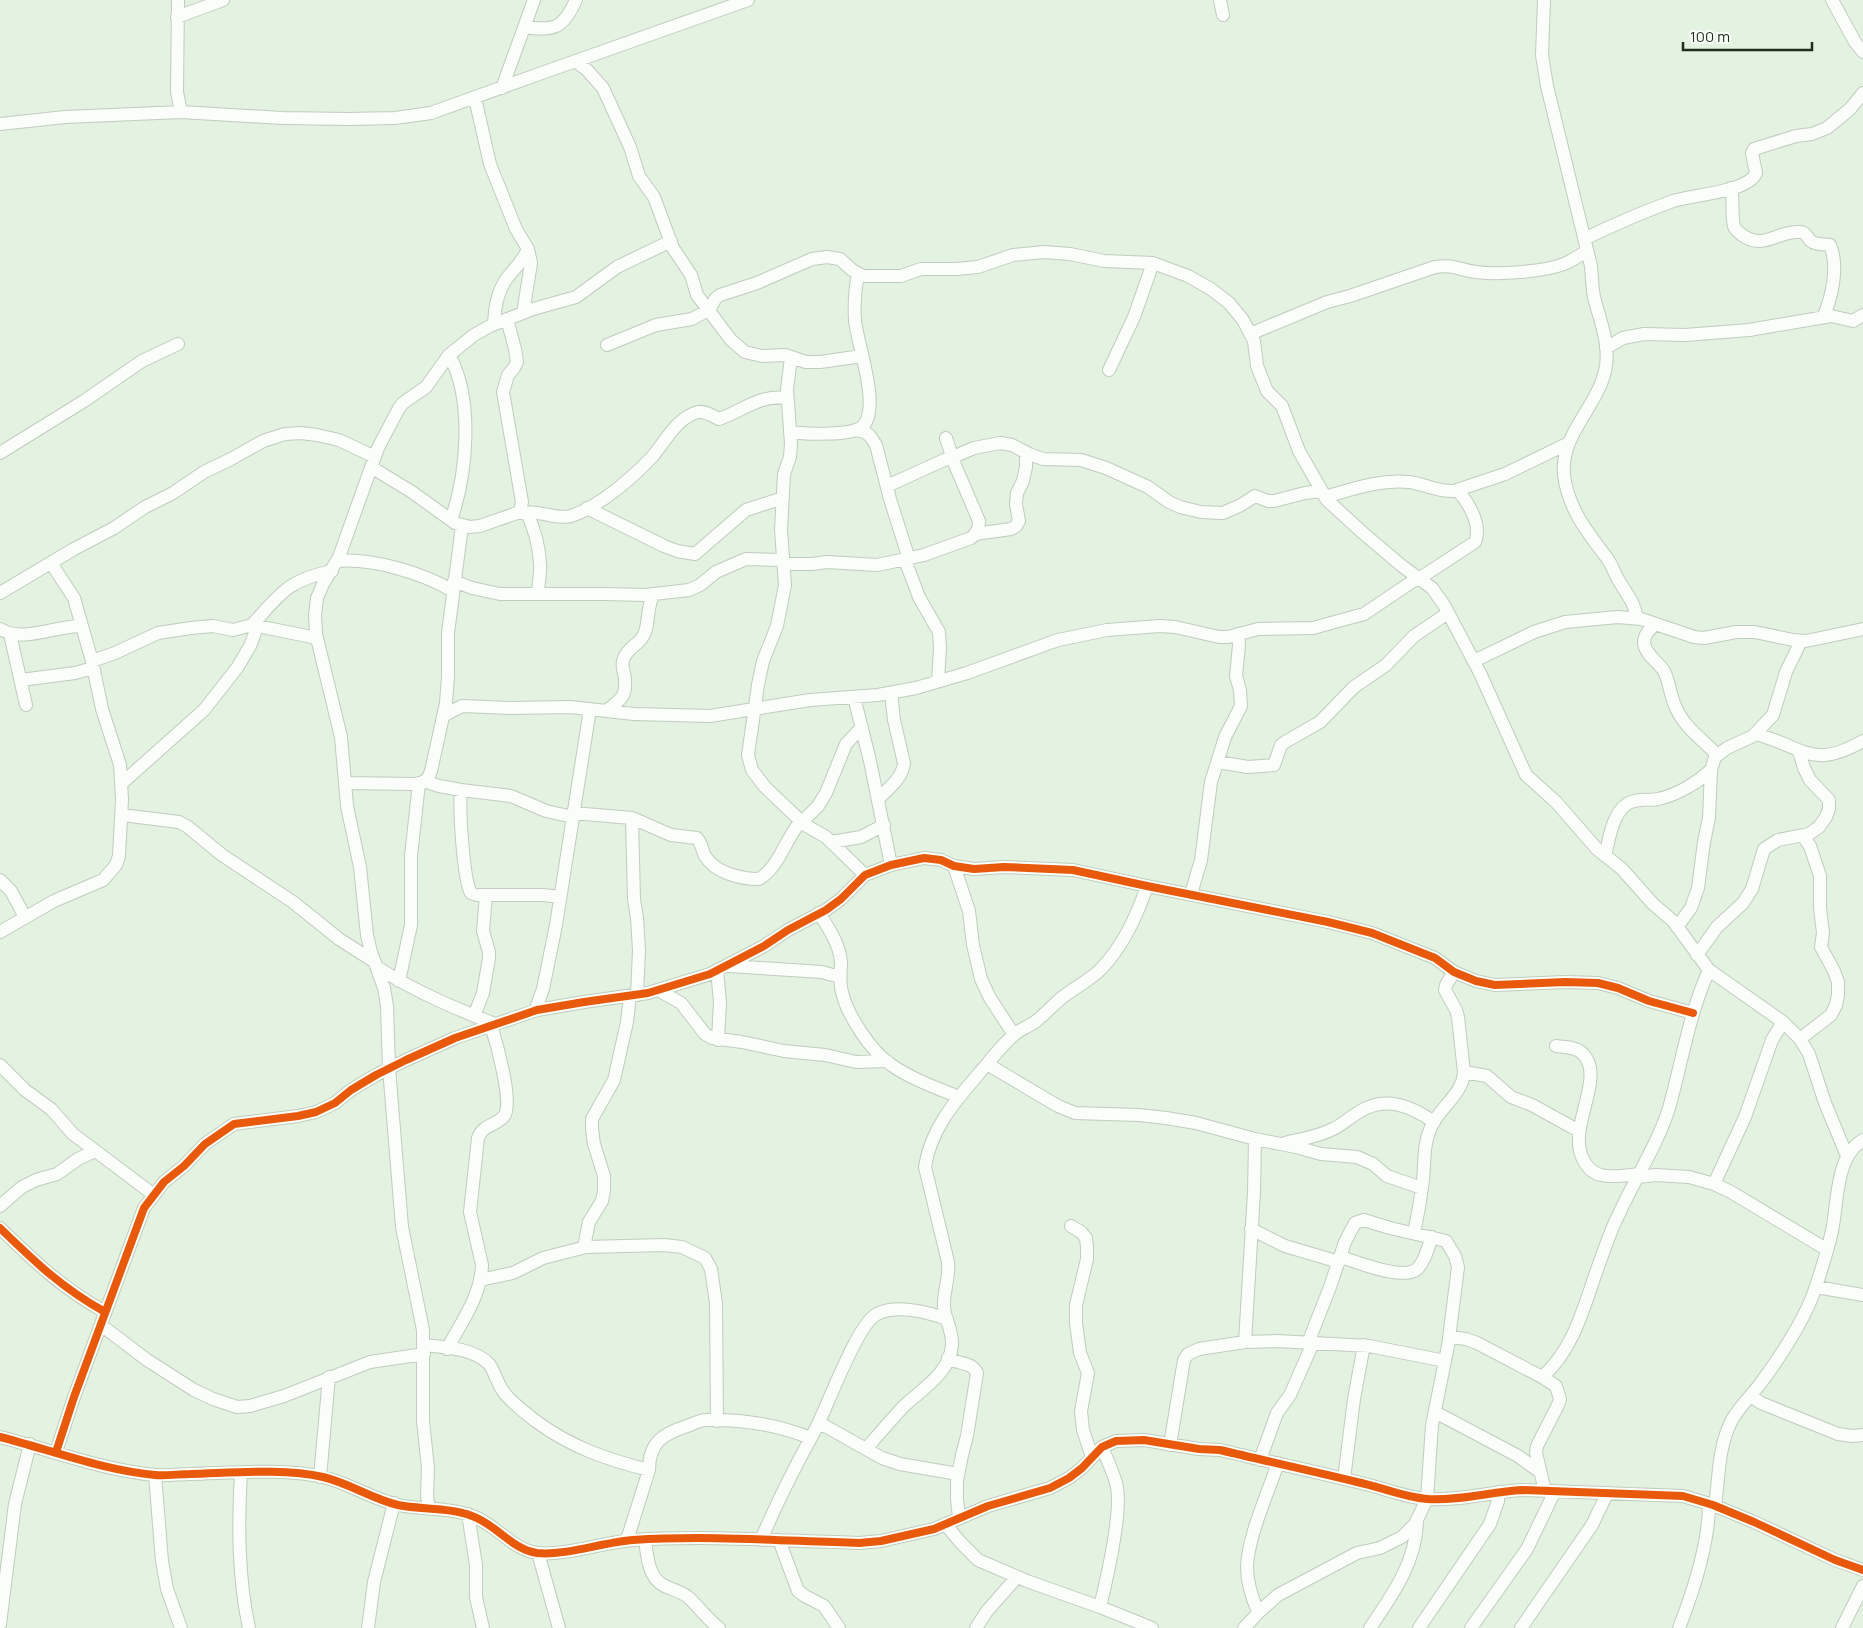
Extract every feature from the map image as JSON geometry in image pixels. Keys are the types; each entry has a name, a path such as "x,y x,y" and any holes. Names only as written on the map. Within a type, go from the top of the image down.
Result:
{"street":[{"path":"178,0 178,92 181,112"},
{"path":"177,17 223,0"},
{"path":"502,88 534,0"},
{"path":"524,27 544,30 556,27 563,22 576,0"},
{"path":"0,124 65,117 181,112 282,118 395,118 431,114 748,0"},
{"path":"1220,0 1223,15"},
{"path":"1544,0 1542,55 1547,86 1591,266 1594,296 1600,313 1607,358 1605,372 1599,386 1569,444 1564,465 1564,475 1575,514 1612,566 1618,580 1635,605 1637,618"},
{"path":"1832,0 1854,42 1863,52"},
{"path":"575,61 587,70 603,88 630,147 635,166 654,197 682,264 691,275 698,295 731,340 745,352 762,356 778,355 806,362 862,356"},
{"path":"1250,334 1327,302 1435,267 1448,265 1475,272 1489,273 1550,269 1566,264 1607,227 1676,200 1722,193 1754,178 1755,168 1752,153 1754,149 1796,136 1812,134 1827,128 1850,109 1863,93"},
{"path":"475,98 490,164 516,229 528,249 531,263 523,313"},
{"path":"1731,188 1734,198 1734,226 1736,230 1750,240 1756,242 1764,241 1794,232 1802,232 1814,242 1830,245 1833,282 1828,307 1823,317"},
{"path":"429,1508 427,1496 428,1468 423,1420 424,1350 420,1312 402,1227 389,1068 387,1006 384,988 366,935 360,867 350,825 338,719 318,638 315,615 317,598 334,566 373,462 399,408 430,383 449,355 474,335 500,322 576,297 617,267 671,241"},
{"path":"528,249 523,261 502,287 497,300 500,322 517,356 517,362 508,374 503,392 522,502 522,513 534,530 539,552 538,594"},
{"path":"607,344 656,325 692,319 709,309 720,295 757,283 812,259 827,257 840,259 858,274 901,276 921,269 978,267 1013,255 1026,253 1070,254 1104,261 1153,263 1188,276 1211,288 1229,303 1243,320 1254,341 1257,366 1262,379 1268,391 1282,406 1299,451 1323,494 1338,511 1402,566 1432,588 1474,661 1526,775 1556,802 1575,826 1605,856 1622,869 1677,928 1709,970 1783,1022 1800,1039 1809,1054 1825,1103 1847,1156"},
{"path":"1109,370 1134,317 1153,263"},
{"path":"790,432 822,434 855,430 866,422 869,390 855,321 858,274"},
{"path":"1606,348 1624,338 1644,334 1685,335 1749,330 1835,316 1853,321 1863,315"},
{"path":"0,453 84,401 142,361 178,344"},
{"path":"421,782 428,778 431,771 448,689 448,633 459,490 465,447 459,377 456,366 449,355"},
{"path":"791,358 787,398 790,450 784,474 781,530 785,585 777,626 763,661 748,756 752,770 765,787 802,821 826,837 865,875"},
{"path":"0,593 114,528 144,508 173,494 204,472 263,441 285,434 301,433 339,440 373,462 456,523 480,526 522,513 570,517 587,508 628,480 650,459 679,422 696,413 708,413 719,418 762,399 774,397 787,398"},
{"path":"855,430 865,432 876,445 907,560 920,597 939,632 938,681"},
{"path":"121,784 204,710 237,668 250,646 255,625 282,591 299,580 352,560 422,575 453,586 500,594 654,594 690,590 700,585 716,572 746,559 784,562 856,562 877,564 907,560 971,538 979,529 980,521 946,438"},
{"path":"887,486 974,448 1000,444 1012,445 1043,459 1069,458 1094,463 1148,487 1169,502 1180,507 1201,512 1223,512 1241,505 1255,496 1268,501 1274,501 1305,493 1323,494 1395,481 1420,484 1446,492 1458,490 1505,474 1569,444"},
{"path":"975,534 1011,529 1016,526 1018,521 1017,498 1024,474 1026,452"},
{"path":"443,716 462,706 511,708 570,707 634,714 710,716 810,700 891,693 916,688 967,673 1058,640 1107,630 1160,626 1175,627 1219,637 1258,629 1313,628 1364,614 1475,542 1477,532 1475,521 1465,499 1458,490"},
{"path":"587,508 664,546 676,551 695,554 746,510 783,498"},
{"path":"0,932 54,901 103,880 116,864 119,856 122,816 120,765 102,708 93,664 74,598 51,563"},
{"path":"606,711 623,698 626,690 623,659 628,651 642,638 647,621 648,606 654,594"},
{"path":"1218,762 1248,767 1274,765 1281,746 1285,742 1320,722 1354,687 1386,665 1414,636 1448,613"},
{"path":"1474,661 1534,632 1565,622 1618,617 1637,618 1694,637 1704,638 1736,632 1755,632 1801,641 1820,639 1863,629"},
{"path":"1656,624 1647,632 1644,641 1645,646 1668,680 1674,706 1681,718 1717,755"},
{"path":"22,680 75,673 115,652 158,633 170,630 212,626 233,630 255,625 318,638"},
{"path":"5,631 19,635 81,626"},
{"path":"5,631 22,680 26,705"},
{"path":"1191,894 1200,860 1211,782 1225,737 1241,706 1240,690 1236,676 1239,645 1238,634"},
{"path":"1677,928 1691,908 1698,888 1710,811 1711,770 1717,755 1755,734 1773,715 1786,672 1801,641"},
{"path":"878,799 899,778 904,763 894,720 891,693"},
{"path":"854,697 884,825 891,865"},
{"path":"535,1011 549,961 590,709"},
{"path":"345,783 421,782 461,790 511,796 546,811 573,815 632,818 671,834 697,838 703,846 705,856 716,867 726,873 759,879 781,856 792,831 818,806 826,794 846,744 862,727"},
{"path":"1755,734 1766,736 1799,751 1821,756 1848,750 1863,741"},
{"path":"1697,955 1717,927 1743,903 1752,889 1764,849 1778,840 1809,834 1819,827 1826,817 1829,809 1826,795 1810,780 1799,751"},
{"path":"1605,856 1611,832 1619,813 1626,804 1635,800 1659,799 1699,781 1711,770"},
{"path":"399,981 411,925 411,856 421,782"},
{"path":"461,790 461,820 469,888 472,893 477,895 543,895 560,897"},
{"path":"122,816 179,822 188,827 222,855 293,902 339,939 399,981 438,1001 493,1025"},
{"path":"584,1247 589,1222 602,1201 604,1191 604,1176 594,1144 592,1119 614,1080 634,995 639,950 634,898 632,818"},
{"path":"831,842 861,838 884,825"},
{"path":"1800,1039 1831,1015 1838,995 1838,982 1821,947 1823,933 1820,908 1820,876 1810,846 1803,836"},
{"path":"56,1452 144,1208 164,1182 184,1166 205,1144 234,1124 316,1112 389,1068 455,1038 493,1025 535,1011 658,990 722,968 819,913 840,899 865,875 891,865 924,858 941,860 954,866 974,869 1004,866 1073,870 1372,932 1435,958 1454,972 1476,981 1495,985 1564,982 1598,983 1618,988 1649,1001 1693,1013"},
{"path":"954,866 969,911 973,945 981,979 990,998 1014,1035"},
{"path":"0,880 11,891 26,917"},
{"path":"866,1449 904,1406 934,1381 943,1369 952,1342 944,1308 948,1262 925,1167 935,1134 951,1106 1014,1035 1034,1023 1065,995 1087,981 1102,968 1128,932 1140,907 1147,886"},
{"path":"474,1016 483,993 489,958 483,931 486,895"},
{"path":"819,913 838,950 841,960 840,977 842,993 848,1010 875,1050 886,1061 911,1075 959,1097"},
{"path":"722,968 822,972 840,977"},
{"path":"718,1040 722,968"},
{"path":"1542,1377 1550,1370 1578,1324 1618,1215 1648,1160 1668,1108 1693,1013 1709,970"},
{"path":"1414,1232 1422,1188 1425,1145 1434,1122 1464,1080 1460,1026 1456,1010 1445,990 1454,972"},
{"path":"658,990 681,1003 705,1034 718,1040 742,1042 784,1051 824,1055 856,1062 886,1061"},
{"path":"1714,1184 1745,1117 1772,1040 1783,1022"},
{"path":"447,1348 474,1299 480,1280 482,1265 470,1212 478,1138 488,1125 504,1116 507,1110 505,1083 493,1025"},
{"path":"1556,1046 1574,1048 1582,1053 1592,1072 1592,1081 1579,1131 1578,1149 1589,1168 1604,1176 1656,1175 1689,1177 1714,1184 1731,1192 1826,1249"},
{"path":"987,1064 1058,1106 1075,1112 1166,1118 1204,1125 1321,1154 1357,1157 1373,1164 1387,1176 1422,1188"},
{"path":"0,1065 25,1090 52,1109 73,1134 154,1195"},
{"path":"1464,1072 1488,1076 1511,1097 1532,1105 1579,1131"},
{"path":"1281,1144 1332,1130 1360,1110 1376,1105 1400,1104 1412,1108 1434,1122"},
{"path":"1245,1342 1256,1163 1255,1139"},
{"path":"1679,1628 1705,1544 1726,1434 1733,1419 1776,1362 1807,1309 1816,1287 1832,1231 1838,1185 1847,1156 1863,1140"},
{"path":"0,1206 22,1187 36,1180 57,1174 78,1159 95,1152"},
{"path":"1244,1628 1258,1612 1278,1595 1357,1553 1380,1548 1402,1537 1415,1524 1426,1498 1432,1425 1449,1337 1458,1267 1452,1249 1446,1241 1364,1220 1355,1223 1348,1233 1293,1391 1277,1414 1260,1460"},
{"path":"1071,1226 1081,1232 1086,1238 1087,1247 1087,1259 1076,1305 1076,1323 1080,1353 1088,1373 1081,1411 1083,1430 1092,1457"},
{"path":"0,1229 54,1278 80,1298 105,1312"},
{"path":"1251,1229 1269,1240 1285,1246 1398,1273 1409,1273 1415,1271 1420,1266 1432,1237"},
{"path":"480,1280 513,1274 544,1258 584,1247 664,1245 682,1247 705,1258 711,1269 716,1304 717,1421"},
{"path":"1816,1287 1863,1296"},
{"path":"761,1540 818,1425 856,1341 872,1316 886,1311 900,1310 928,1312 947,1320"},
{"path":"101,1325 134,1351 194,1390 229,1405 250,1406 284,1396 370,1362 424,1350 447,1348 470,1354 481,1358 489,1365 503,1391 538,1422 566,1441 595,1455 649,1470"},
{"path":"1449,1337 1466,1339 1477,1343 1542,1377 1556,1386 1560,1399 1537,1446 1536,1452 1540,1472 1550,1491 1527,1549 1471,1628"},
{"path":"1170,1444 1184,1360 1188,1354 1199,1349 1245,1342 1277,1341 1364,1345 1445,1361"},
{"path":"1344,1478 1354,1399 1364,1345"},
{"path":"948,1358 954,1362 971,1364 977,1373 967,1436 958,1474 957,1499 959,1518"},
{"path":"320,1477 329,1377"},
{"path":"1751,1396 1761,1403 1838,1434 1863,1435"},
{"path":"1435,1412 1518,1456 1540,1472"},
{"path":"627,1540 649,1470 652,1448 666,1434 703,1420 769,1426 811,1438"},
{"path":"818,1425 826,1426 882,1458 900,1464 958,1474"},
{"path":"0,1437 98,1464 156,1475 290,1473 320,1477 350,1485 382,1500 394,1503 468,1514 482,1520 516,1545 525,1550 538,1553 559,1552 627,1540 645,1539 859,1543 914,1535 988,1506 1050,1488 1069,1478 1102,1447 1116,1441 1128,1440 1220,1450 1344,1478 1406,1496 1448,1499 1522,1490 1683,1496 1712,1505 1835,1560 1863,1570"},
{"path":"0,1624 14,1504 30,1444"},
{"path":"1100,1607 1115,1526 1117,1502 1117,1488 1102,1447"},
{"path":"1258,1612 1248,1581 1248,1554 1278,1464"},
{"path":"241,1473 239,1540 244,1600 249,1628"},
{"path":"156,1475 162,1561 167,1589 181,1628"},
{"path":"1419,1628 1490,1524 1498,1500 1498,1492"},
{"path":"1521,1628 1592,1525 1607,1494"},
{"path":"368,1628 374,1582 394,1503"},
{"path":"468,1514 474,1550 476,1597 483,1628"},
{"path":"1370,1628 1402,1579 1417,1535 1417,1519"},
{"path":"945,1524 978,1560 1017,1577 1152,1628"},
{"path":"645,1539 647,1556 655,1579 662,1585 682,1592 719,1628"},
{"path":"778,1540 798,1591 824,1606 839,1628"},
{"path":"538,1553 558,1628"},
{"path":"976,1628 987,1611 1017,1577"},
{"path":"1842,1628 1863,1586"}],"cycle path":[{"path":"56,1452 74,1397 144,1208 164,1182 184,1166 205,1144 234,1124 316,1112 335,1103 351,1090 376,1075 406,1060 455,1038 537,1010 648,993 710,974 764,946 788,930 826,910 841,899 865,875 891,865 924,858 941,860 954,866 974,869 1004,867 1073,870 1328,922 1372,933 1435,958 1454,972 1476,981 1495,985 1565,982 1598,983 1618,988 1649,1001 1693,1013"},
{"path":"0,1228 62,1284 105,1312"},
{"path":"0,1437 116,1469 155,1475 275,1472 323,1477 398,1505 454,1511 472,1516 489,1525 519,1547 537,1553 560,1553 622,1541 661,1539 718,1538 859,1543 881,1541 934,1529 988,1506 1050,1488 1069,1478 1082,1468 1102,1447 1116,1441 1144,1440 1199,1449 1220,1450 1427,1499 1451,1499 1522,1490 1683,1496 1713,1505 1835,1560 1863,1570"}]}
